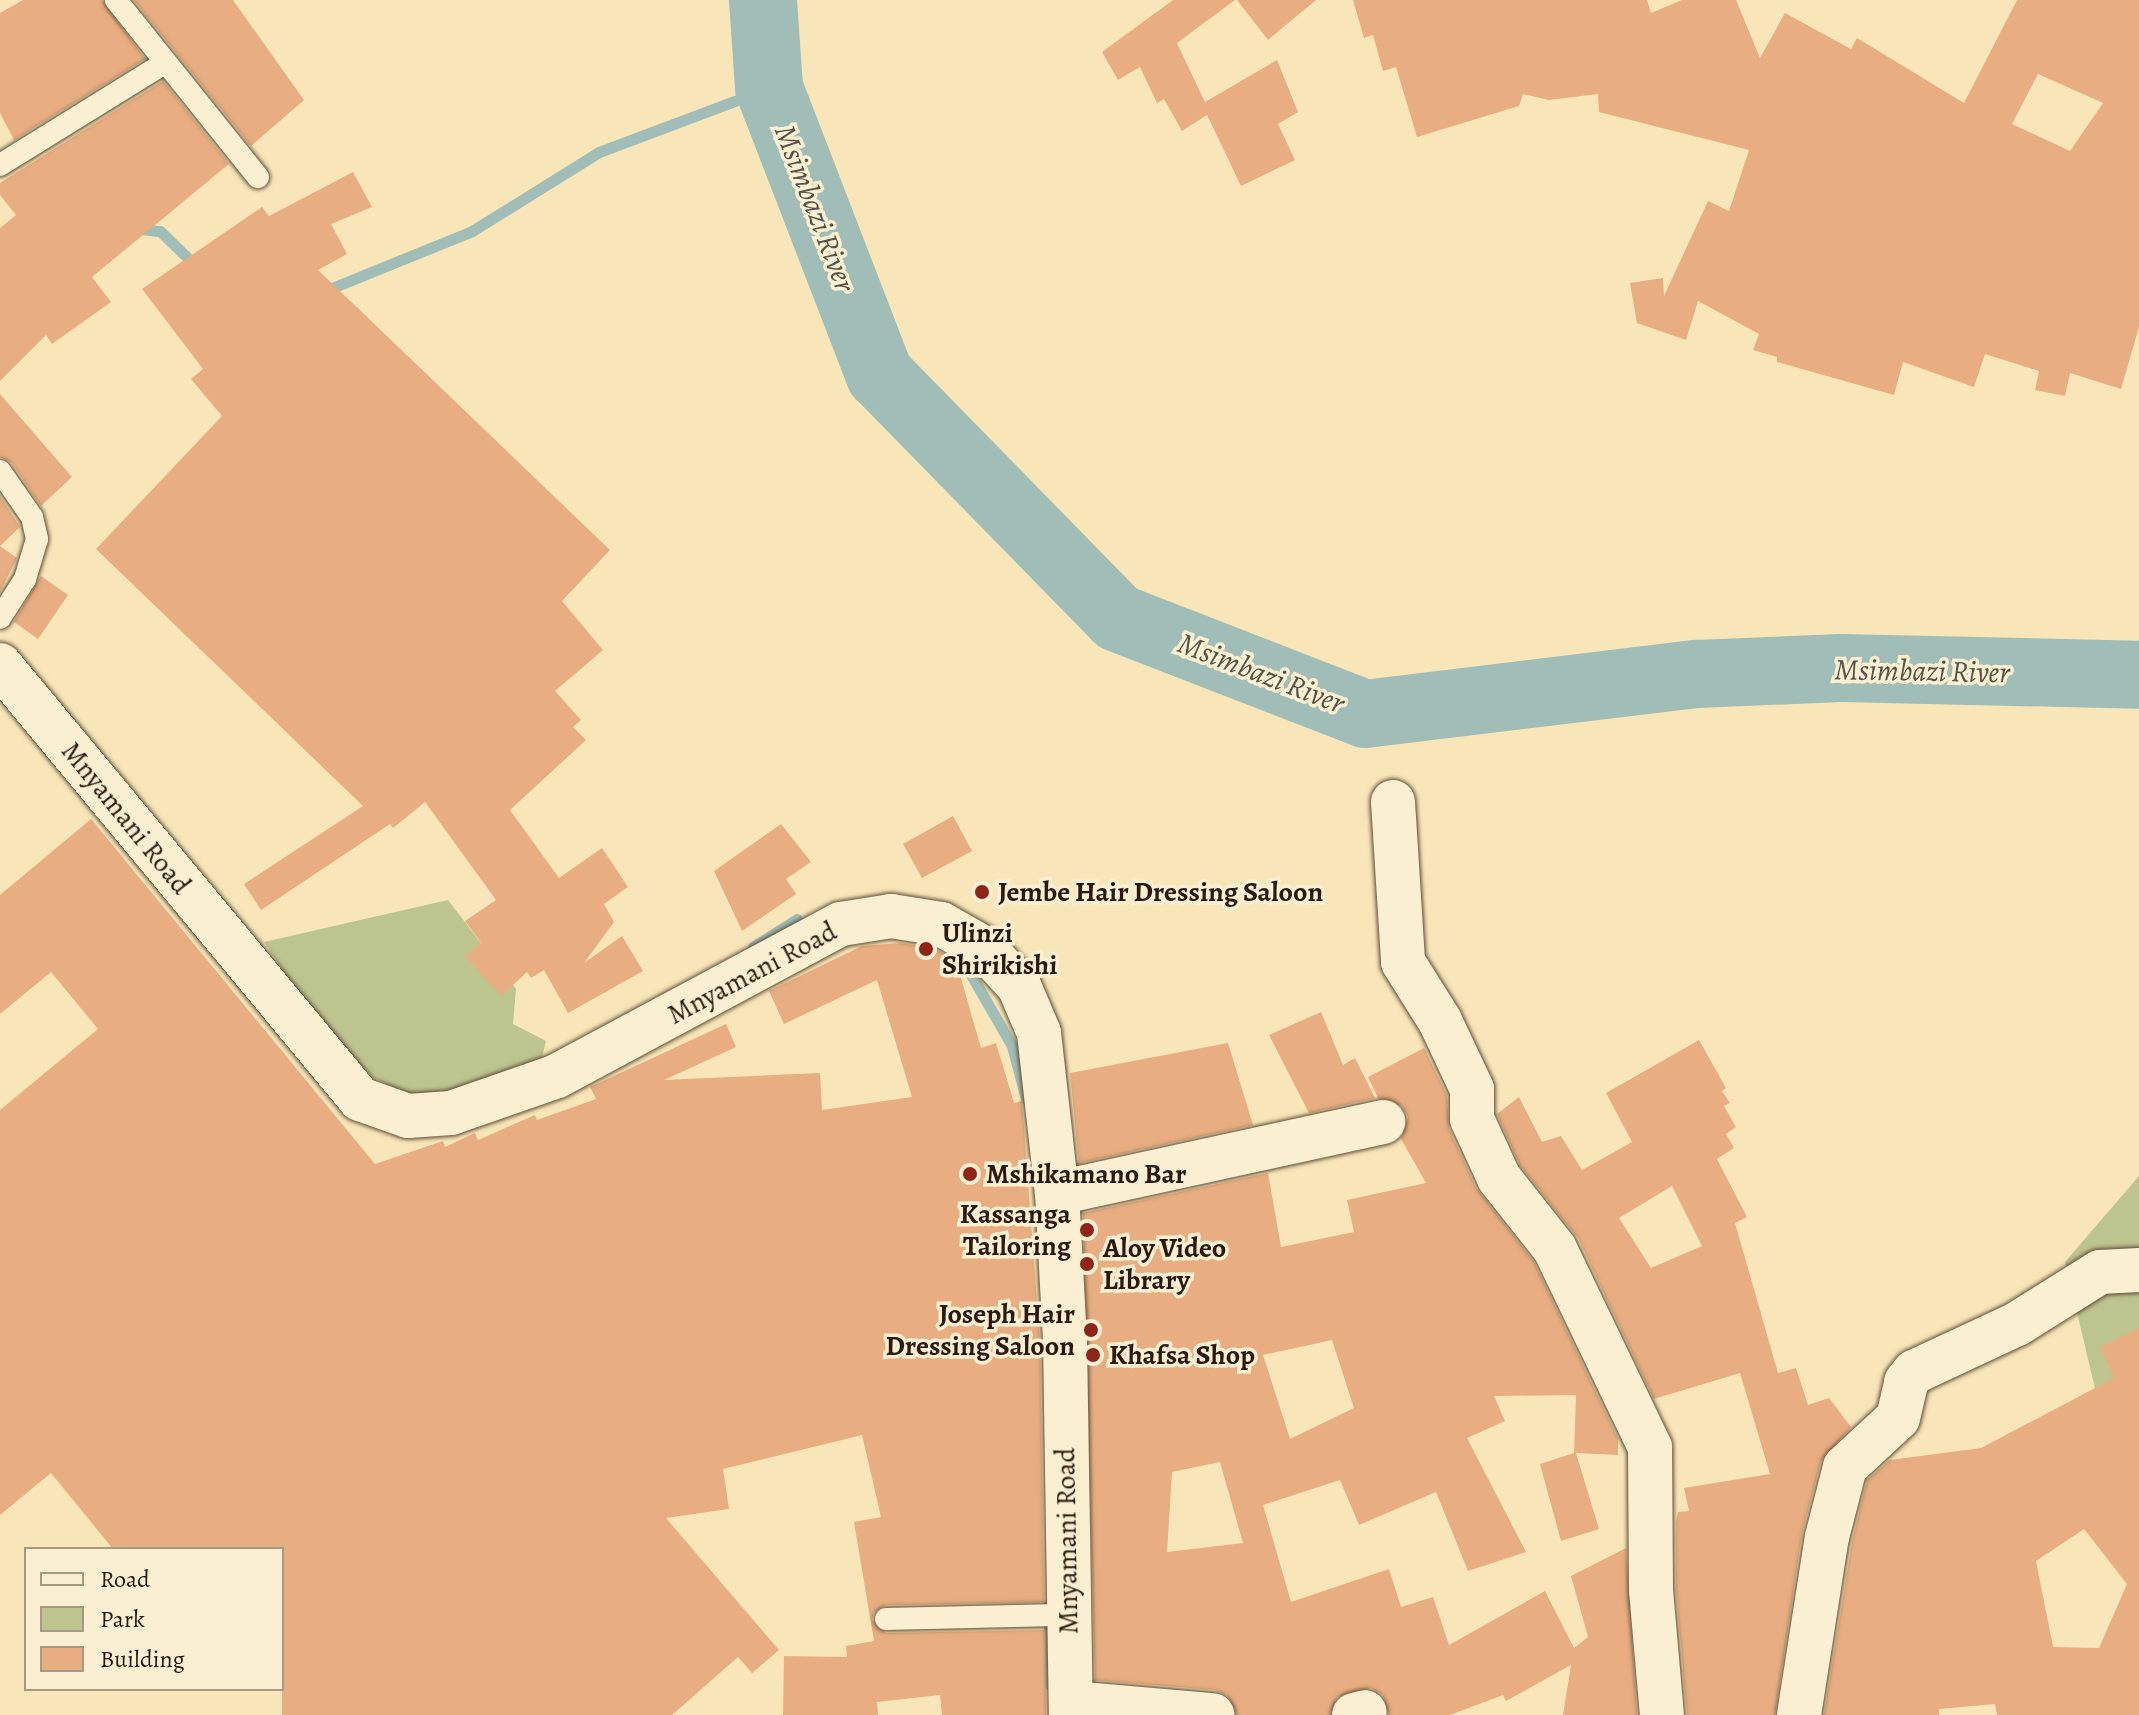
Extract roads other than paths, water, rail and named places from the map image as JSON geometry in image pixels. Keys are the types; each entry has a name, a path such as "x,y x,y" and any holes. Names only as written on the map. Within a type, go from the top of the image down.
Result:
{"street":[{"name":"Mnyamani Road","path":"0,666 360,1099 408,1116 451,1113 557,1076 841,924 891,916 941,924 985,949 1019,986 1039,1033 1057,1193 1071,1709"},
{"path":"1393,802 1403,962 1440,1021 1472,1089 1472,1119 1499,1178 1555,1249 1650,1447 1651,1590 1662,1715"},
{"path":"1057,1193 1383,1122"},
{"path":"1799,1715 1827,1537 1845,1467 1898,1418 1906,1382 1914,1372 2017,1324 2100,1272 2139,1270"},
{"path":"1071,1709 1212,1715"}],"lane":[{"path":"116,0 163,64 258,177"},
{"path":"0,165 163,64"},
{"path":"0,471 32,517 37,539 25,579 0,618"},
{"path":"886,1619 1068,1615"}],"waterway":[{"name":"Msimbazi River","path":"763,0 769,88 880,375 1118,618 1365,714 1697,674 1841,668 2139,675"},
{"path":"322,292 472,231 599,152 769,88"},
{"path":"134,228 160,231 198,268"},
{"path":"753,947 797,919"},
{"path":"958,952 1012,1046 1026,1099"},
{"path":"1049,1626 1049,1684"}],"place":[{"name":"Jembe Hair Dressing Saloon","path":"982,892"},
{"name":"Ulinzi Shirikishi","path":"926,949"},
{"name":"Mshikamano Bar","path":"970,1174"},
{"name":"Kassanga Tailoring","path":"1087,1230"},
{"name":"Aloy Video Library","path":"1087,1264"},
{"name":"Joseph Hair Dressing Saloon","path":"1091,1330"},
{"name":"Khafsa Shop","path":"1093,1355"}]}
